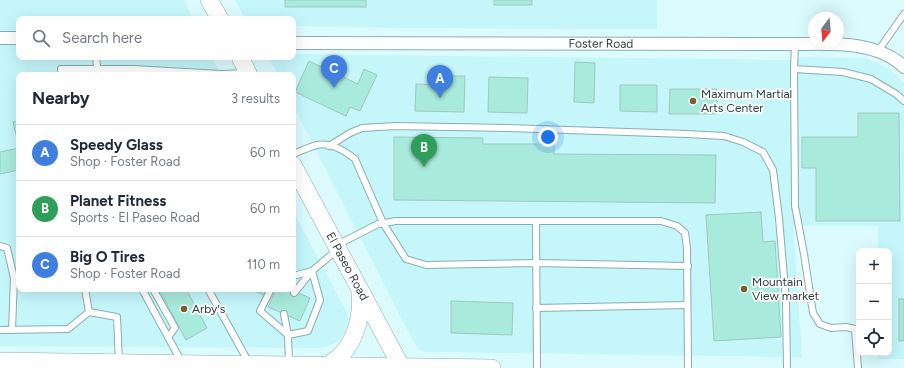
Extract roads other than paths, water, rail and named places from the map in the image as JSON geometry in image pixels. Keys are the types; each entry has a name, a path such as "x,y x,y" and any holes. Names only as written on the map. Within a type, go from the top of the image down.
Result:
{"street":[{"path":"209,0 218,16"},
{"path":"0,38 16,38"},
{"name":"Foster Road","path":"296,43 854,45 878,51 899,62 904,67"},
{"path":"241,60 247,72"},
{"name":"El Paseo Road","path":"296,175 402,367"},
{"path":"328,366 348,345 357,327 360,310 360,290"},
{"path":"0,361 175,365 250,364 490,368"}],"lane":[{"path":"878,51 904,14"},
{"path":"795,44 795,206 813,313 820,324 831,328 846,327 855,329 858,368"},
{"path":"96,60 98,72"},
{"path":"62,72 61,69 98,72 133,69 191,72"},
{"path":"130,72 133,69"},
{"path":"794,70 843,72 871,79 896,94 904,101"},
{"path":"329,146 350,133 362,128 395,126 687,134 724,136 743,142 763,152 773,170 779,218 786,301 787,368"},
{"path":"296,153 319,145 329,146 346,152 355,159 384,223 406,259 426,265 536,263 688,266"},
{"path":"296,291 312,271 337,247 378,224 396,221 662,221 677,226 686,233 688,248 688,368"},
{"path":"536,221 537,368"},
{"path":"0,246 7,248 14,278 12,330"},
{"path":"296,275 312,271"},
{"path":"288,335 308,331 320,300 312,271"},
{"path":"86,292 89,312"},
{"path":"144,292 168,337 175,365"},
{"path":"156,292 175,328 168,337"},
{"path":"210,292 250,364"},
{"path":"270,292 260,311 288,335"},
{"path":"536,308 688,305"},
{"path":"0,330 68,329 89,312 117,317 119,363"},
{"path":"284,314 288,335 289,365"}],"place":[{"name":"Big O Tires","path":"334,88"},
{"name":"Speedy Glass","path":"440,98"},
{"name":"Maximum Martial Arts Center","path":"693,101"},
{"name":"Planet Fitness","path":"424,167"},
{"name":"Mountain View market","path":"744,289"},
{"name":"Arby's","path":"184,309"}]}
